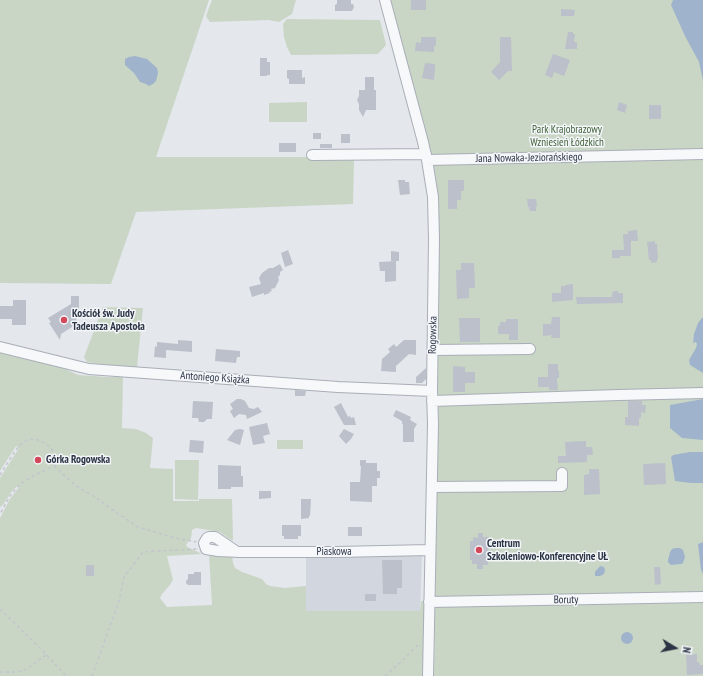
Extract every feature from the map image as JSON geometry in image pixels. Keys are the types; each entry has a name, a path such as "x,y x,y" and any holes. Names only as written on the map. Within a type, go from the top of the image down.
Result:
{"street":[{"name":"Rogowska","path":"385,0 426,157 433,197 432,486 428,676"},
{"name":"Jana Nowaka-Jeziorańskiego","path":"312,155 426,157 703,154"},
{"name":"Antoniego Książka","path":"0,347 88,369 338,386 432,396 703,393"},
{"path":"433,350 530,349"},
{"path":"432,486 562,486 562,473"},
{"name":"Piaskowa","path":"205,547 204,543 209,536 215,537 237,552 430,550"},
{"name":"Boruty","path":"429,602 703,597"}],"path":[{"path":"0,475 15,451 27,440 31,439 42,441 55,452 57,459 54,466 20,484 10,496 0,514"},
{"path":"54,466 76,486 95,497 138,527 176,538 193,541 205,547"},
{"path":"92,676 119,601 124,577 143,552 205,547"},
{"path":"0,609 66,676"},
{"path":"385,676 429,637"},
{"path":"0,672 18,672 27,669 46,655"}],"shaded area":[{"path":"306,555 422,555 420,611 306,611"}],"green space":[{"path":"0,0 209,0 156,157 354,157 353,204 136,212 111,284 0,283"},
{"path":"212,0 296,0 292,14 279,22 269,20 210,22 206,16"},
{"name":"Park Krajobrazowy Wzniesień Łódzkich","path":"389,0 703,0 703,676 434,676 438,420 438,203 435,172"},
{"path":"287,19 380,20 386,45 378,54 291,55 284,37 283,24"},
{"path":"307,102 307,122 269,122 269,103"},
{"path":"103,307 143,308 137,367 111,366 87,362 84,357"},
{"path":"0,350 59,366 78,375 123,377 122,428 136,429 153,438 150,468 173,469 173,501 232,499 233,540 220,532 196,528 192,530 191,538 186,545 187,547 202,554 167,556 173,580 160,598 167,607 212,605 209,553 232,555 235,568 262,579 270,586 285,588 306,586 306,611 420,611 421,601 426,601 425,676 0,676 0,518 10,499 19,487 18,485 12,491 0,507 0,478 19,448 16,446 0,471"},
{"path":"277,440 303,440 303,449 277,449"},
{"path":"175,460 199,460 198,500 175,499"}],"water":[{"path":"673,0 703,0 703,81 699,62 671,5"},
{"path":"135,56 147,59 157,68 158,73 156,81 153,84 149,86 140,82 134,73 125,65 125,59"},
{"path":"702,318 703,373 690,365 689,360 696,348 696,342 693,343 694,334 698,323"},
{"path":"703,399 703,440 682,438 670,428 670,405"},
{"path":"690,452 703,452 703,483 675,481 671,457 673,455"},
{"path":"703,542 703,574 701,570 698,544"},
{"path":"675,548 680,548 683,550 685,557 683,563 671,565 668,560 670,552"},
{"path":"600,566 604,567 604,574 595,576 595,572"},
{"path":"625,632 629,632 633,638 629,644 625,644 621,640 621,636"}],"building":[{"path":"337,0 351,0 351,4 353,4 354,7 352,11 335,11"},
{"path":"411,0 426,0 426,10 411,10"},
{"path":"561,9 575,10 574,16 561,16"},
{"path":"568,32 573,32 573,34 575,34 574,42 577,42 577,49 565,49"},
{"path":"421,37 436,37 434,52 415,51 416,42 421,43"},
{"path":"500,37 511,37 512,71 508,71 499,80 491,72 500,62"},
{"path":"553,54 570,60 564,76 554,72 552,78 545,75"},
{"path":"260,58 267,58 267,62 270,62 270,75 260,76"},
{"path":"425,63 435,64 434,80 422,78"},
{"path":"287,70 302,70 302,78 305,77 305,84 289,84"},
{"path":"365,77 374,77 374,90 376,90 376,110 366,110 363,117 359,110 357,100 359,90 365,90"},
{"path":"619,102 627,105 625,113 617,110"},
{"path":"649,105 661,105 661,119 649,119"},
{"path":"313,133 321,133 321,139 313,139"},
{"path":"341,134 350,134 350,143 341,143"},
{"path":"279,143 296,143 296,152 279,152"},
{"path":"320,144 332,144 332,148 320,148"},
{"path":"398,180 405,180 405,182 409,182 410,194 400,195"},
{"path":"448,180 464,180 464,191 461,191 461,200 457,200 457,209 448,209"},
{"path":"527,199 536,199 536,211 530,211"},
{"path":"637,230 638,241 631,241 631,256 612,258 612,250 624,250 623,234 628,234 628,231"},
{"path":"655,241 655,244 657,244 658,259 657,262 651,263 651,260 649,260 647,242"},
{"path":"288,250 293,264 285,267 281,253"},
{"path":"391,251 399,252 399,261 391,261"},
{"path":"396,261 396,281 385,282 385,271 380,271 379,262"},
{"path":"461,263 474,263 475,288 469,288 469,298 457,299 456,270 461,270"},
{"path":"280,264 283,270 280,272 278,277 279,280 275,288 271,289 272,291 269,292 270,293 264,295 264,293 252,297 249,287 261,284 259,278 262,273 269,268 273,268"},
{"path":"573,284 573,300 552,302 552,293 561,293 561,286"},
{"path":"614,291 623,293 623,303 577,304 576,297 612,297 612,293"},
{"name":"Kościół św. Judy Tadeusza Apostoła","path":"71,296 79,296 79,314 81,316 76,319 78,322 75,325 61,334 60,340 49,323 51,322 48,318 71,304"},
{"path":"13,300 26,300 26,325 12,325 12,319 0,319 0,306 13,306"},
{"path":"552,317 560,317 560,338 551,338 552,335 543,336 543,324 551,324"},
{"path":"459,318 480,318 480,342 460,342"},
{"path":"506,319 518,319 518,340 509,340 509,334 498,334 498,326 500,326 500,322 506,322"},
{"path":"178,340 192,341 192,352 166,350 166,358 154,357 157,342 178,344"},
{"path":"404,340 416,340 416,355 409,354 396,366 396,372 381,371 382,359 390,352 388,349 394,344 396,347"},
{"path":"216,349 240,351 240,357 237,357 236,363 215,361"},
{"path":"548,364 558,364 558,390 549,390 549,387 538,387 538,377 548,377"},
{"path":"453,366 465,367 465,372 475,372 475,383 465,383 465,392 453,392"},
{"path":"426,368 426,379 422,383 416,383 416,377"},
{"path":"295,390 306,391 305,396 295,396"},
{"path":"237,399 245,401 249,408 254,409 258,407 262,412 247,419 246,415 239,414 234,418 230,411 233,409 230,404"},
{"path":"193,401 213,402 212,419 199,422 198,418 192,418"},
{"path":"628,401 642,401 642,405 646,405 645,413 641,412 641,418 639,418 639,426 625,425 625,417 628,417"},
{"path":"341,403 348,417 354,417 356,425 344,425 334,407"},
{"path":"396,410 411,417 410,420 417,424 414,429 414,442 403,442 402,421 393,416"},
{"path":"267,423 270,434 263,436 265,443 253,445 249,427"},
{"path":"344,429 354,434 346,444 339,436"},
{"path":"235,430 244,430 240,445 227,440"},
{"path":"190,440 204,441 203,453 189,452"},
{"path":"586,441 586,447 592,447 593,455 587,455 587,462 558,463 558,456 566,456 565,442"},
{"path":"360,460 366,460 366,463 377,463 377,471 380,471 380,478 377,478 377,486 372,486 372,502 350,501 350,482 360,482"},
{"path":"665,463 666,484 644,485 643,464"},
{"path":"218,465 241,466 243,487 218,489"},
{"path":"589,469 599,469 600,494 584,495 584,475 589,474"},
{"path":"259,491 271,491 271,498 259,499"},
{"path":"301,499 311,499 309,518 301,519"},
{"path":"282,525 301,525 301,536 298,536 298,539 284,539 284,536 282,536"},
{"path":"348,527 362,527 362,536 348,536"},
{"name":"Centrum Szkoleniowo-Konferencyjne UŁ","path":"478,533 483,533 483,537 489,537 488,565 483,565 483,569 477,569 477,564 472,564 472,560 470,560 470,541 473,541 473,537 478,538"},
{"path":"382,560 402,560 402,588 397,588 397,594 383,594"},
{"path":"86,565 94,565 94,576 86,576"},
{"path":"654,567 660,567 661,584 655,585"},
{"path":"194,572 201,572 201,585 188,585 186,583 188,574 194,574"},
{"path":"365,594 376,594 376,601 365,601"},
{"path":"697,654 697,662 699,662 700,665 703,665 703,674 687,675 686,655"}],"place":[{"name":"Kościół św. Judy Tadeusza Apostoła","path":"64,320"},
{"name":"Górka Rogowska","path":"38,460"},
{"name":"Centrum Szkoleniowo-Konferencyjne UŁ","path":"479,550"}]}
